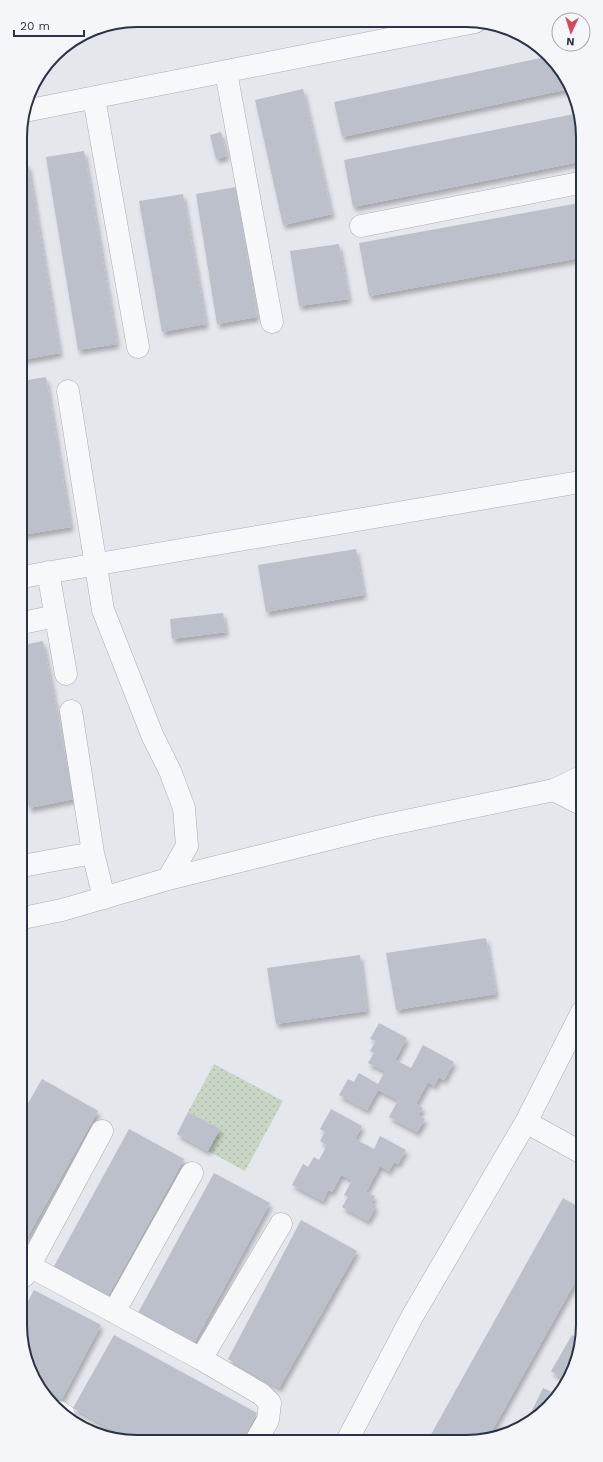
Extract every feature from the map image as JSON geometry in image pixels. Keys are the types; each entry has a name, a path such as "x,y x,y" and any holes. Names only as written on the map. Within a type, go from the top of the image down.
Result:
{"street":[{"path":"31,110 226,72 403,29 424,27"},
{"path":"226,72 272,322"},
{"path":"94,98 138,348"},
{"path":"361,226 576,184"},
{"path":"68,391 104,610 153,737 170,770 184,808 187,846 168,879"},
{"path":"27,576 576,483"},
{"path":"48,572 66,674"},
{"path":"27,622 56,616"},
{"path":"71,711 93,853 104,898"},
{"path":"27,917 62,910 168,879 377,827 554,790 576,779"},
{"path":"554,790 576,801"},
{"path":"27,865 93,853"},
{"path":"350,1435 413,1315 526,1122 576,1024"},
{"path":"526,1122 576,1150"},
{"path":"27,1264 102,1131"},
{"path":"114,1312 192,1174"},
{"path":"201,1359 281,1224"},
{"path":"27,1269 114,1312 201,1359 261,1394 270,1403 268,1420 259,1435"}],"green space":[{"path":"214,1064 283,1101 245,1171 208,1151 220,1129 188,1112"}],"building":[{"path":"543,58 549,64 566,90 342,137 334,102"},
{"path":"303,89 332,214 283,225 255,100"},
{"path":"573,114 575,122 576,163 353,207 344,160"},
{"path":"221,132 227,156 216,159 210,135"},
{"path":"84,151 117,344 78,350 46,157"},
{"path":"27,164 60,353 27,359"},
{"path":"236,187 257,317 217,324 196,194"},
{"path":"183,194 206,324 162,332 139,201"},
{"path":"576,204 576,259 369,296 359,243"},
{"path":"339,244 349,299 299,306 290,251"},
{"path":"46,377 71,527 27,534 27,380"},
{"path":"356,549 364,595 266,612 258,565"},
{"path":"223,613 226,632 172,639 170,619"},
{"path":"43,641 74,799 29,808 27,799 27,644"},
{"path":"486,938 496,994 396,1010 386,953"},
{"path":"360,955 367,1011 276,1024 267,968"},
{"path":"379,1023 407,1038 395,1060 411,1068 423,1045 454,1062 444,1080 439,1077 434,1086 428,1082 416,1104 423,1108 418,1115 425,1119 417,1132 389,1117 398,1100 378,1090 367,1110 339,1095 348,1079 354,1082 359,1073 378,1084 385,1071 368,1063 374,1053 370,1051 376,1041 370,1039"},
{"path":"42,1079 98,1111 27,1238 27,1105"},
{"path":"331,1109 362,1126 355,1139 374,1149 380,1136 406,1150 398,1164 394,1162 389,1171 380,1166 366,1192 375,1196 371,1203 376,1206 368,1221 342,1207 348,1197 344,1195 352,1180 341,1175 332,1192 328,1190 323,1201 292,1185 303,1164 308,1167 314,1157 319,1160 327,1145 320,1141 325,1132 320,1129"},
{"path":"188,1112 220,1129 208,1151 177,1134"},
{"path":"129,1129 184,1159 107,1298 53,1268"},
{"path":"214,1173 270,1203 194,1343 138,1313"},
{"path":"563,1198 576,1206 576,1281 491,1432 466,1435 431,1435"},
{"path":"301,1220 357,1251 279,1388 228,1359"},
{"path":"34,1290 101,1325 62,1399 50,1392 35,1367 28,1340 27,1303"},
{"path":"114,1335 257,1413 245,1435 130,1435 119,1434 73,1408"},
{"path":"572,1335 575,1337 568,1367 562,1378 551,1371"},
{"path":"543,1388 553,1393 539,1408 530,1414"}]}
